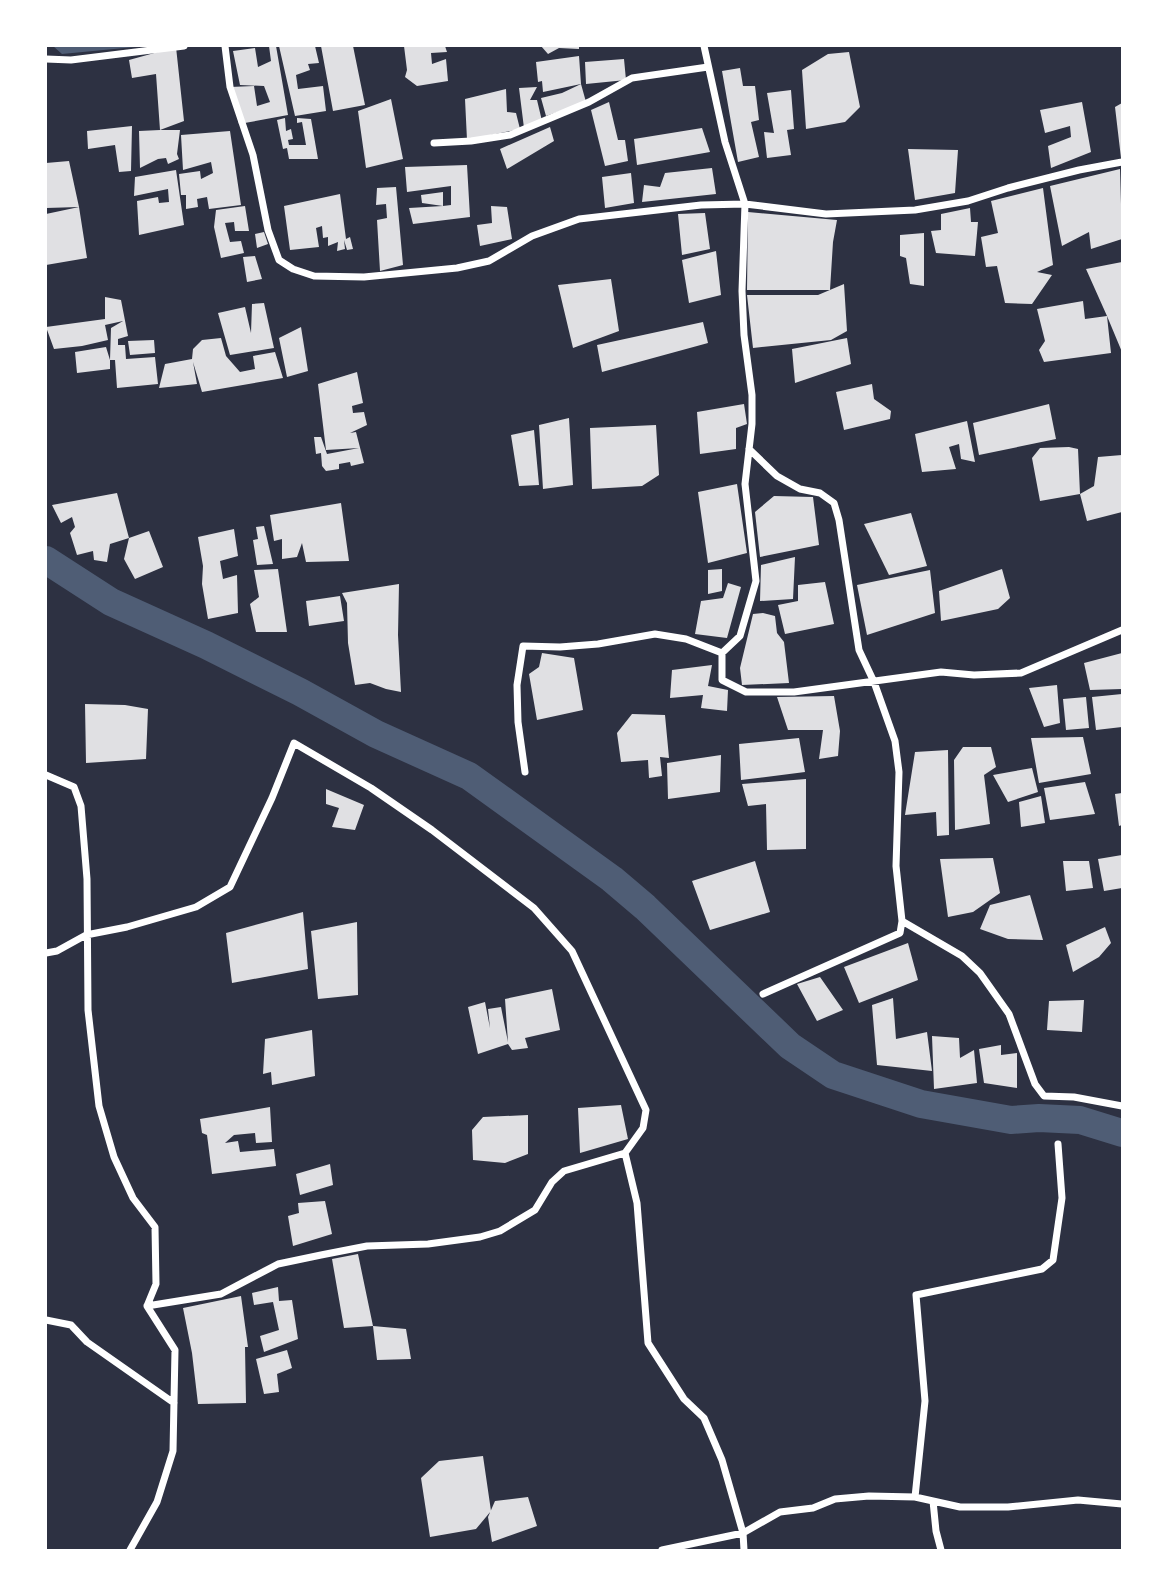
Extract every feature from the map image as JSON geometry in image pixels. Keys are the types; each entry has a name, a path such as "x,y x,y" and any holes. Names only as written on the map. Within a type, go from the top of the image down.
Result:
{"street":[{"path":"46,59 71,60 184,46"},
{"path":"225,46 230,87 253,155 268,230 279,260 293,269 314,276 364,277 457,268 489,261 532,236 579,219 701,205 745,204 826,214 915,210 968,201 1055,176 1122,162"},
{"path":"704,46 726,142 745,204 742,291 752,424 745,484 756,581 740,636 722,653 722,680 746,692 794,692 942,672 974,675 1021,673 1122,631"},
{"path":"434,143 510,135 589,102 632,78 708,67"},
{"path":"749,449 777,476 800,489 820,493 834,503 859,650 874,682 895,741 899,772 896,866 902,920 900,933 763,994"},
{"path":"525,772 518,722 517,685 523,646 560,648 655,634 686,639 722,653"},
{"path":"46,953 57,951 86,935 127,927 195,906 230,887 272,798 293,743 371,788 432,830 534,908 572,951 646,1110 643,1128 625,1153 564,1171 552,1182 535,1210 500,1231 480,1237 428,1244 367,1246 278,1264 220,1294 147,1306"},
{"path":"46,775 74,787 81,806 87,879 89,1039 99,1105 114,1157 133,1198 155,1227 156,1284 147,1306"},
{"path":"902,920 962,956 980,972 1009,1014 1035,1084 1044,1096 1074,1097 1122,1107"},
{"path":"915,1497 925,1401 916,1295 1042,1269 1053,1260 1062,1198 1058,1144"},
{"path":"625,1153 637,1203 648,1343 684,1399 704,1418 722,1460 743,1533 744,1550"},
{"path":"130,1550 157,1502 173,1451 175,1350 147,1306"},
{"path":"46,1320 71,1325 87,1342 174,1403"},
{"path":"662,1550 743,1533 780,1512 813,1508 835,1499 869,1496 915,1497 960,1507 1007,1507 1078,1500 1122,1504"},
{"path":"933,1501 941,1550"}],"water":[{"path":"53,46 145,46 62,54"}],"building":[{"path":"269,46 276,46 288,115 239,124 230,87 254,86 257,106 270,102 264,86 240,85 233,51 255,48 258,67 271,61"},
{"path":"279,46 315,46 319,63 308,64 310,70 296,75 298,89 323,86 326,111 295,116"},
{"path":"321,46 353,46 365,105 333,111"},
{"path":"404,46 445,46 447,52 431,53 432,64 446,59 448,81 417,86 405,77 407,70"},
{"path":"541,46 579,46 579,49 559,48 548,54"},
{"path":"176,47 184,121 160,130 156,74 132,78 129,60"},
{"path":"849,52 860,107 845,122 806,129 802,70 828,54"},
{"path":"579,56 581,84 543,92 542,81 538,82 536,62"},
{"path":"624,59 626,80 586,84 585,62"},
{"path":"740,68 743,86 755,86 759,120 751,122 759,157 738,162 722,71"},
{"path":"581,84 586,102 546,116 541,98 562,93"},
{"path":"537,87 530,100 537,100 542,121 524,128 519,88"},
{"path":"506,89 507,112 516,113 520,129 467,140 465,99"},
{"path":"791,90 794,129 787,130 791,155 767,158 764,132 774,133 767,93"},
{"path":"391,99 403,159 366,168 358,111"},
{"path":"609,102 618,140 625,140 628,161 605,166 591,110"},
{"path":"1082,102 1091,152 1051,168 1048,146 1071,137 1070,126 1045,133 1040,110"},
{"path":"1122,103 1122,158 1121,158 1115,107"},
{"path":"285,118 286,131 291,129 293,139 288,140 289,145 306,145 302,122 297,123 297,118 311,119 318,159 289,159 287,148 283,149 277,120"},
{"path":"132,126 131,171 119,172 115,145 88,149 87,131"},
{"path":"550,127 554,141 507,169 500,149"},
{"path":"702,128 710,152 637,165 634,139"},
{"path":"180,130 177,154 179,159 168,164 166,158 158,159 140,168 139,131"},
{"path":"230,131 241,205 209,209 207,197 197,199 198,207 186,209 186,195 181,195 179,174 200,171 201,179 213,173 211,162 183,170 181,135"},
{"path":"908,149 958,150 955,193 915,200"},
{"path":"69,161 79,207 46,208 46,163"},
{"path":"467,165 470,217 413,224 409,208 451,205 451,186 407,192 405,167"},
{"path":"712,168 716,194 642,202 644,185 660,187 665,173"},
{"path":"1120,169 1122,239 1091,249 1089,232 1062,246 1050,186"},
{"path":"176,170 184,225 139,235 137,201 158,197 159,203 169,202 168,189 134,196 135,177"},
{"path":"631,173 634,203 605,208 602,177"},
{"path":"396,187 403,265 380,271 377,220 387,218 386,204 376,205 377,188"},
{"path":"1043,188 1053,265 1037,272 1052,275 1032,304 1005,303 997,266 986,267 981,237 998,233 991,201"},
{"path":"443,192 443,206 422,203 421,195"},
{"path":"340,194 346,239 350,237 353,249 347,250 344,240 345,249 337,251 338,242 328,246 328,237 323,238 322,226 316,228 319,247 290,250 284,206"},
{"path":"245,206 249,231 235,231 234,222 225,223 230,242 241,241 244,253 221,258 214,227 216,210"},
{"path":"491,206 507,207 512,239 480,246 477,225 492,223"},
{"path":"79,207 87,258 46,265 46,214"},
{"path":"970,208 971,222 978,222 975,256 936,253 931,231 941,230 941,214"},
{"path":"748,212 837,220 830,290 747,290"},
{"path":"705,213 710,249 682,255 678,214"},
{"path":"264,232 268,244 257,248 255,234"},
{"path":"924,233 924,286 910,284 906,258 900,256 900,235"},
{"path":"716,251 721,295 689,303 682,260"},
{"path":"255,256 262,279 247,282 243,257"},
{"path":"1122,262 1122,352 1086,269"},
{"path":"611,279 619,331 573,348 558,285"},
{"path":"844,284 847,331 831,340 753,348 747,295 818,295"},
{"path":"105,297 121,300 128,336 118,339 118,345 125,345 126,359 155,357 158,384 117,388 115,360 110,360 111,328 123,321 105,325 108,340 54,349 46,327 105,319"},
{"path":"1083,301 1085,319 1107,316 1111,353 1044,362 1039,350 1045,341 1037,309"},
{"path":"264,303 274,348 230,355 218,313 245,307 251,333 252,304"},
{"path":"703,322 708,343 602,372 597,345"},
{"path":"301,327 308,371 287,377 279,338"},
{"path":"221,338 226,356 240,372 255,369 253,356 275,352 283,378 202,392 193,362 197,384 159,388 165,364 192,359 193,349 202,340"},
{"path":"847,338 851,364 795,383 792,349"},
{"path":"154,340 155,353 130,355 128,341"},
{"path":"106,347 110,369 77,373 75,352"},
{"path":"357,372 363,403 352,406 353,413 364,412 367,425 350,433 356,432 364,463 351,466 350,462 339,464 339,469 326,471 322,466 321,453 316,454 314,437 321,437 327,454 359,448 326,450 318,384"},
{"path":"872,384 874,399 891,411 890,419 844,430 836,392"},
{"path":"744,404 747,424 736,428 736,449 700,454 697,412"},
{"path":"1049,404 1056,439 979,455 973,423"},
{"path":"569,418 573,485 543,489 539,425"},
{"path":"967,421 975,462 961,459 959,444 949,447 956,469 922,472 915,434"},
{"path":"656,425 659,475 642,486 592,489 590,428"},
{"path":"534,430 539,485 519,486 511,435"},
{"path":"1040,448 1078,449 1080,494 1040,501 1032,458"},
{"path":"1122,455 1122,512 1087,521 1080,494 1094,486 1098,457"},
{"path":"737,484 747,553 708,563 698,492"},
{"path":"117,493 129,538 110,544 107,562 94,560 93,551 77,555 70,533 75,527 72,517 61,523 52,505"},
{"path":"774,496 813,497 819,545 760,557 755,512"},
{"path":"341,503 349,561 306,562 302,543 297,557 282,559 282,539 274,541 270,515"},
{"path":"911,513 927,566 889,575 864,524"},
{"path":"264,526 273,564 257,565 253,540 258,539 256,527"},
{"path":"234,529 238,556 220,561 223,579 237,575 238,613 208,619 198,537"},
{"path":"149,531 163,567 135,579 124,559 129,538"},
{"path":"795,557 793,599 760,601 761,565"},
{"path":"278,569 287,632 256,632 250,604 259,597 254,570"},
{"path":"722,569 722,591 708,594 708,570"},
{"path":"1002,569 1010,598 998,609 941,621 939,591"},
{"path":"930,570 935,613 867,635 857,585"},
{"path":"825,582 834,624 785,634 778,605 798,601 798,585"},
{"path":"728,583 741,587 727,638 695,634 701,601 723,598"},
{"path":"399,584 401,692 370,683 355,685 348,643 347,603 342,593"},
{"path":"340,596 344,621 309,626 306,601"},
{"path":"753,614 775,616 777,633 784,642 789,683 742,685 740,668"},
{"path":"542,653 574,658 583,710 537,720 529,674 539,667"},
{"path":"1122,653 1122,689 1090,690 1084,663"},
{"path":"712,665 708,686 728,690 727,711 701,708 703,695 670,698 672,670"},
{"path":"1057,685 1060,723 1044,727 1029,688"},
{"path":"1122,694 1122,727 1096,730 1092,697"},
{"path":"834,696 840,731 838,756 819,759 823,730 788,730 777,697"},
{"path":"1086,697 1089,728 1066,730 1063,699"},
{"path":"85,704 125,705 148,709 146,759 86,763"},
{"path":"632,714 665,715 669,758 660,757 662,776 649,778 648,760 621,762 617,733"},
{"path":"1083,737 1091,774 1039,783 1031,738"},
{"path":"799,738 805,772 741,780 739,744"},
{"path":"963,747 991,747 996,767 984,775 990,824 955,830 954,760"},
{"path":"948,750 949,835 937,836 936,812 905,815 915,752"},
{"path":"721,755 720,792 668,799 667,763"},
{"path":"1032,768 1038,792 1008,802 993,775"},
{"path":"806,779 806,849 767,850 766,804 748,806 742,784"},
{"path":"1085,782 1095,814 1050,820 1044,788"},
{"path":"326,789 364,805 355,830 332,827 339,808 326,804"},
{"path":"1122,793 1122,825 1119,826 1115,794"},
{"path":"1041,796 1045,823 1021,827 1019,802"},
{"path":"1122,855 1122,888 1104,891 1098,859"},
{"path":"993,858 1000,893 973,912 948,917 940,859"},
{"path":"755,861 770,912 710,930 692,881"},
{"path":"1063,861 1089,861 1093,888 1066,891"},
{"path":"1030,895 1043,940 1008,939 980,929 990,905"},
{"path":"303,912 308,969 232,983 226,933"},
{"path":"357,922 358,995 318,999 311,931"},
{"path":"1105,927 1111,943 1099,957 1073,972 1066,945"},
{"path":"908,943 918,980 859,1003 844,967"},
{"path":"820,977 843,1010 817,1021 797,984"},
{"path":"552,989 560,1030 525,1038 528,1048 512,1050 508,1044 478,1054 468,1007 485,1002 490,1028 488,1009 501,1007 508,1042 505,999"},
{"path":"893,998 896,1039 927,1032 932,1071 877,1065 872,1005"},
{"path":"1084,1000 1082,1032 1047,1030 1049,1001"},
{"path":"312,1030 315,1076 272,1085 271,1072 263,1074 265,1039"},
{"path":"932,1036 959,1038 960,1058 974,1050 977,1083 934,1089"},
{"path":"1001,1045 1001,1055 1017,1053 1017,1088 984,1083 979,1049"},
{"path":"621,1105 628,1139 580,1153 578,1108"},
{"path":"270,1107 272,1142 256,1143 255,1133 234,1135 225,1143 238,1141 240,1152 274,1149 276,1166 212,1174 207,1135 202,1133 200,1119"},
{"path":"528,1115 528,1154 505,1163 473,1160 472,1130 483,1117"},
{"path":"330,1164 333,1185 300,1195 296,1174"},
{"path":"325,1201 332,1234 293,1246 288,1216 299,1213 298,1203"},
{"path":"358,1254 373,1326 344,1328 332,1259"},
{"path":"278,1287 279,1301 292,1300 298,1339 264,1352 260,1336 279,1330 273,1302 254,1305 252,1293"},
{"path":"241,1296 248,1347 245,1347 246,1403 198,1404 183,1308"},
{"path":"373,1326 406,1329 411,1359 377,1360"},
{"path":"287,1350 292,1368 277,1374 279,1392 264,1394 256,1359"},
{"path":"483,1456 491,1511 476,1529 430,1537 421,1478 439,1461"},
{"path":"528,1497 537,1526 492,1542 488,1517 495,1501"}],"waterway":[{"path":"46,560 111,602 206,645 376,734 469,776 612,879 645,907 790,1046 833,1075 921,1104 1011,1120 1080,1120 1122,1133"}]}
